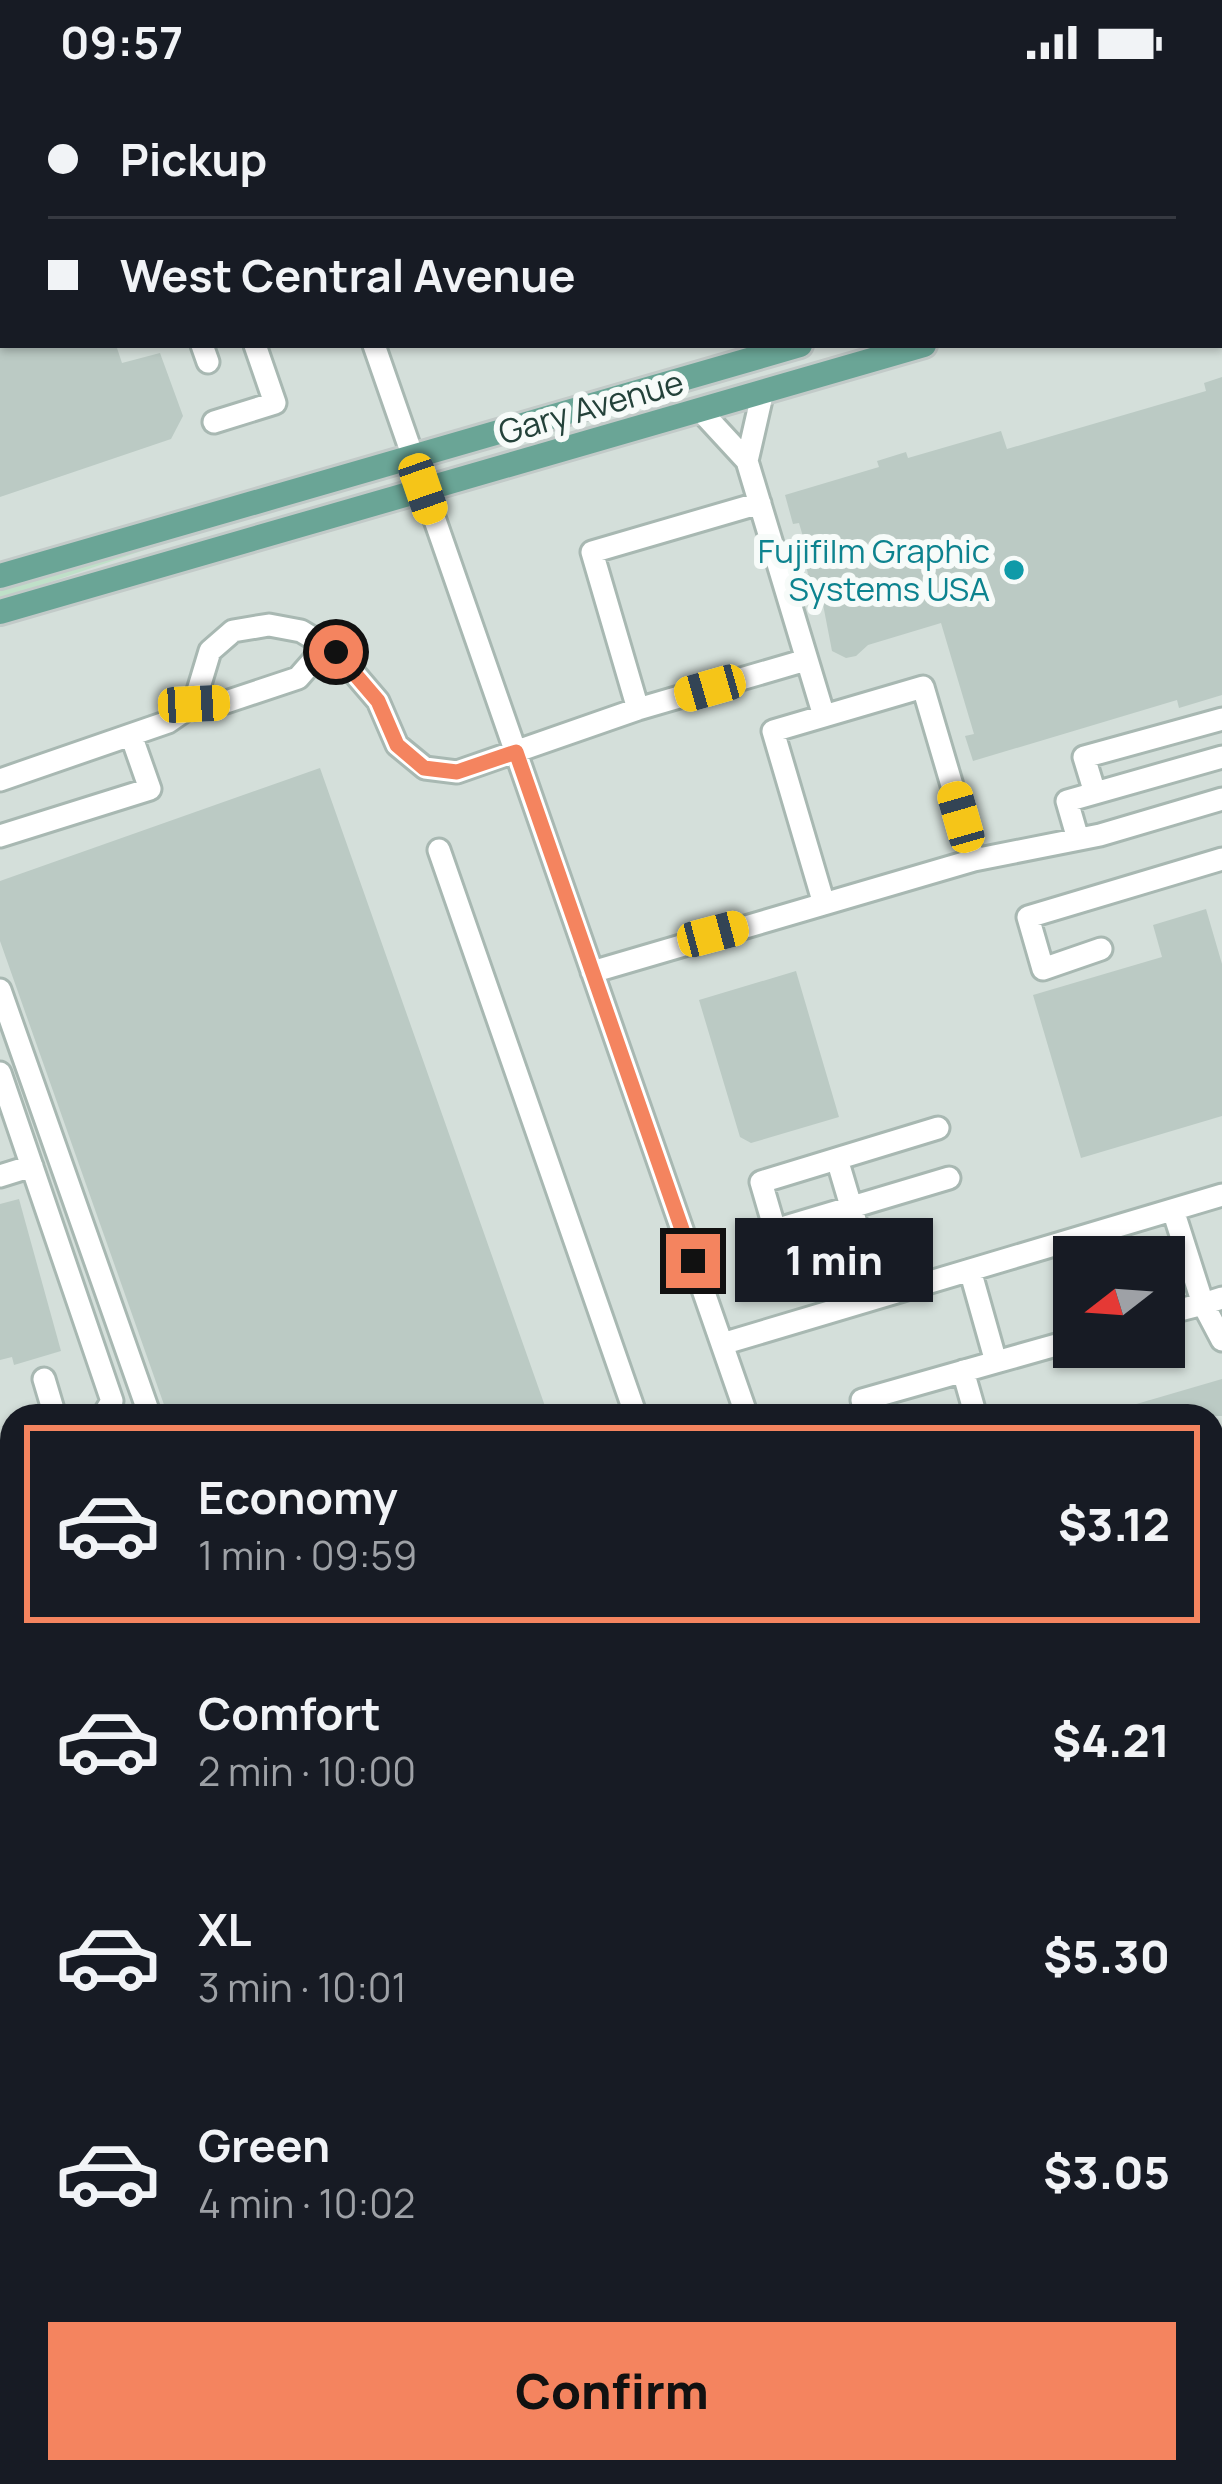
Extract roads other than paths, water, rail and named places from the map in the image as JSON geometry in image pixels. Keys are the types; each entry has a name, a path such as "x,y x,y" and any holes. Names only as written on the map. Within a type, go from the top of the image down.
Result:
{"main road":[{"name":"Gary Avenue","path":"0,576 789,348"},
{"name":"Gary Avenue","path":"0,612 914,348"}],"street":[{"path":"214,422 275,403 256,348"},
{"path":"375,348 743,1404"},
{"path":"747,461 764,391"},
{"path":"699,409 747,461 824,716"},
{"path":"638,709 592,552 760,502"},
{"path":"194,704 210,651 233,631 268,625 301,631 336,652 378,701 397,745 424,768 457,772 638,709 806,660"},
{"path":"0,780 168,722 194,704 226,702 298,678 326,646"},
{"path":"824,904 773,731 824,716 923,687 974,860"},
{"path":"1094,794 1084,758 1222,718"},
{"path":"0,836 150,789 131,735"},
{"path":"1078,839 1067,801 1222,758"},
{"path":"592,972 974,860 1078,839 1222,799"},
{"path":"439,850 632,1404"},
{"path":"1101,949 1043,969 1028,917 1222,859"},
{"path":"0,990 146,1404"},
{"path":"0,1073 110,1404"},
{"path":"938,1128 760,1181 775,1230 949,1178"},
{"path":"836,1159 878,1297"},
{"path":"0,1176 32,1166"},
{"path":"722,1344 1222,1195"},
{"path":"1173,1210 1212,1301 1222,1340"},
{"path":"970,1270 996,1362"},
{"path":"863,1404 862,1400 1053,1346"},
{"path":"963,1371 973,1404"},
{"path":"44,1379 51,1404"}],"place":[{"name":"Fujifilm Graphic Systems USA","path":"1014,570"}]}
